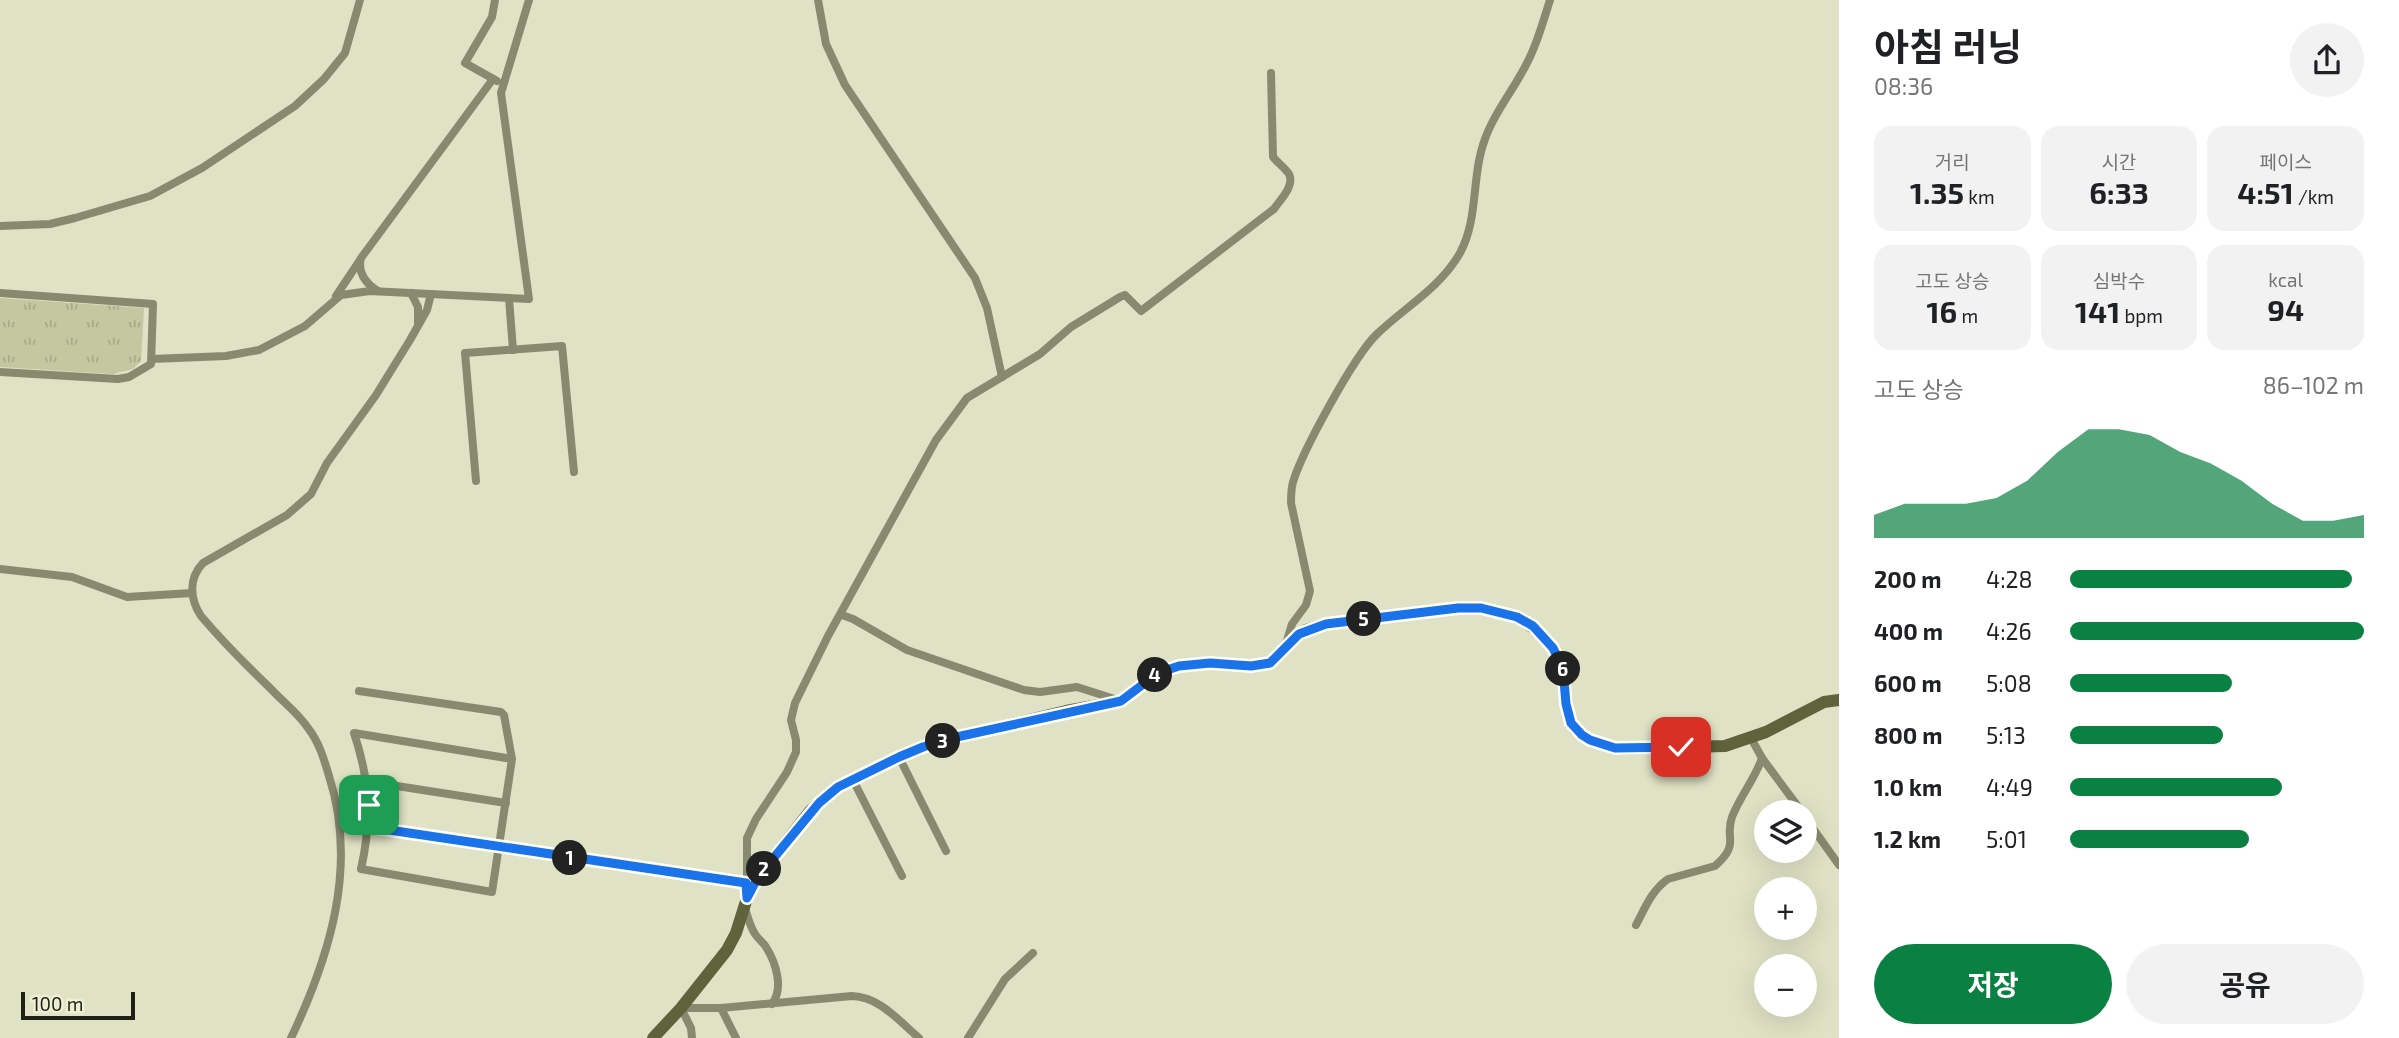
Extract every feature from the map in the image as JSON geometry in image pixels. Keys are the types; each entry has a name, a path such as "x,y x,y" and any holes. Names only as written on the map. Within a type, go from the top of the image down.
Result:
{"main road":[{"path":"653,1038 681,1008 732,943 758,877 811,810 830,793 923,747 952,738 1121,701 1164,670 1210,663 1251,666 1264,664 1275,660 1299,634 1326,624 1447,609 1481,608 1525,621 1547,641 1563,669 1566,704 1571,723 1590,740 1615,748 1627,750 1725,746 1751,738 1824,702 1839,700"}],"street":[{"path":"0,226 50,224 75,218 150,195 202,168 295,106 324,79 345,53 360,0"},
{"path":"495,0 492,17 464,62 502,85"},
{"path":"152,359 226,356 259,350 305,326 347,292 378,291 529,299 502,85 529,0"},
{"path":"818,0 826,44 845,85 975,278 987,307 1002,377"},
{"path":"1286,646 1290,629 1306,605 1310,590 1291,503 1296,475 1320,426 1367,345 1375,335 1430,290 1460,253 1469,231 1485,137 1526,65 1550,0"},
{"path":"772,1004 778,996 779,985 773,963 766,947 749,923 746,902 747,838 793,760 797,745 791,720 792,712 828,636 842,615 916,473 943,429 967,398 1040,354 1071,327 1120,297 1125,295 1141,311 1274,209 1287,191 1290,179 1273,157 1271,73"},
{"path":"333,302 361,258 493,79"},
{"path":"361,258 361,271 369,285 378,291"},
{"path":"0,293 153,304 151,365 141,372 118,379 0,372"},
{"path":"411,293 418,307 418,323"},
{"path":"291,1038 318,978 330,937 341,857 339,812 322,754 308,727 209,626 197,609 192,593 195,575 203,563 287,515 311,494 327,463 403,352 427,310 431,294"},
{"path":"509,298 513,350"},
{"path":"476,481 465,353 562,346 574,472"},
{"path":"0,569 72,577 127,597 192,593"},
{"path":"842,615 907,650 1024,690 1040,692 1077,687 1121,701"},
{"path":"359,691 502,712 512,759 492,892 360,869 369,827 369,805 354,733 512,759"},
{"path":"1751,738 1793,800"},
{"path":"899,757 946,851"},
{"path":"1636,925 1661,883 1668,878 1715,866 1721,861 1731,847 1732,816 1762,758"},
{"path":"853,780 902,876"},
{"path":"365,781 506,803"},
{"path":"369,827 746,883"},
{"path":"1817,834 1839,865"},
{"path":"968,1038 1005,979 1033,953"},
{"path":"692,1038 691,1028 681,1008 722,1008 866,997 877,1001 919,1038"},
{"path":"722,1008 736,1038"}],"green space":[{"path":"0,298 144,308 141,361 133,369 112,374 0,367"}],"route":[{"path":"369,805 369,827 746,883 747,898 758,877 791,835 811,810 830,793 859,776 923,747 1066,711 1121,701 1158,673 1179,666 1210,663 1251,666 1270,663 1293,638 1306,630 1326,624 1458,608 1481,608 1517,617 1540,633 1553,648 1563,669 1566,704 1571,723 1590,740 1627,750 1681,747"}]}
